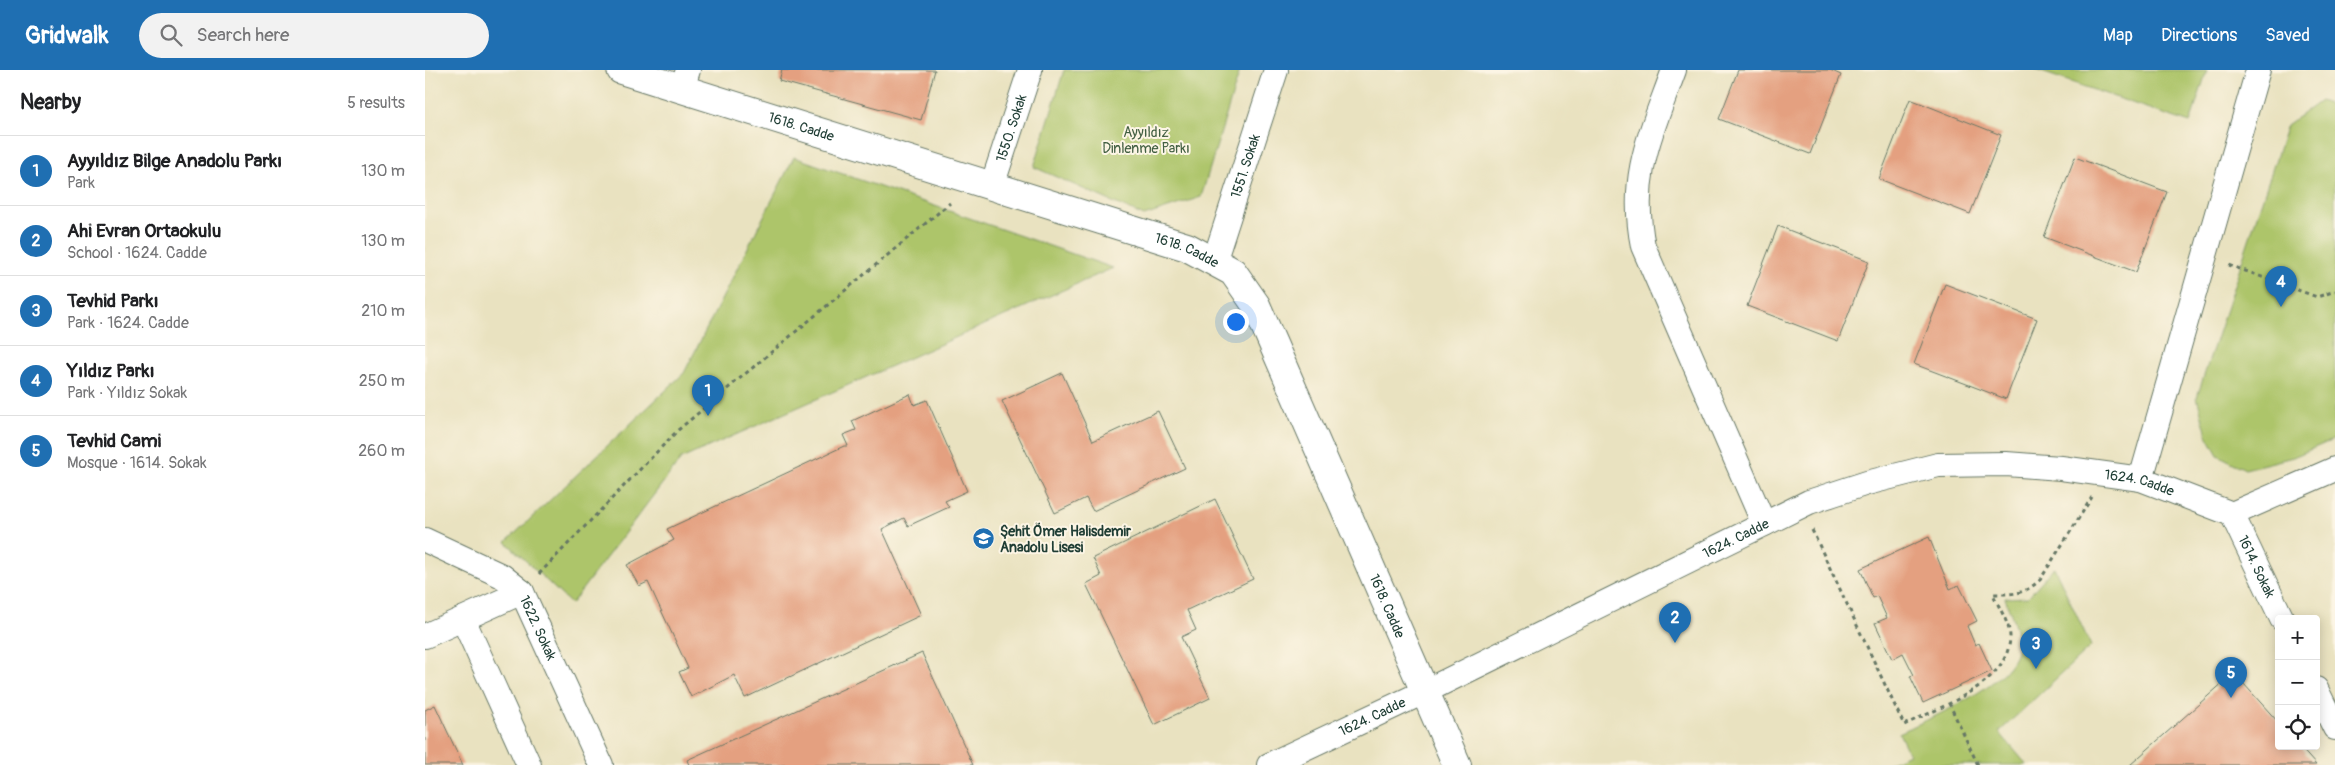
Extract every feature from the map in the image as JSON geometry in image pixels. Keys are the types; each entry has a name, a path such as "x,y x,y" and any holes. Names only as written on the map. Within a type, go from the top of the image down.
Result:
{"street":[{"name":"1618. Cadde","path":"621,70 685,79 984,184 1187,247 1233,272 1256,305 1457,765"},
{"name":"1550. Sokak","path":"984,184 1030,70"},
{"name":"1551. Sokak","path":"1214,262 1276,70"},
{"path":"1674,70 1644,156 1639,178 1638,223 1643,246 1764,524"},
{"path":"2141,479 2258,70"},
{"name":"1624. Cadde","path":"1269,765 1424,692 1801,506 1867,483 1938,465 2005,464 2061,468 2141,479 2232,514"},
{"path":"2232,514 2335,470"},
{"name":"1614. Sokak","path":"2232,514 2281,615"},
{"name":"1622. Sokak","path":"425,540 502,576 521,592 601,765"},
{"path":"425,636 521,592"},
{"path":"463,618 529,765"},
{"path":"2320,697 2335,728"}],"path":[{"path":"521,592 678,430 984,184"},
{"path":"2205,257 2317,297 2335,291"},
{"path":"1801,506 1903,724 1949,703 1990,679 2008,655 2010,634 1993,594 2015,594 2028,591 2040,580 2106,474"},
{"path":"1949,703 1978,765"}],"green space":[{"name":"Ayyıldız Dinlenme Parkı","path":"1064,70 1240,70 1201,197 1144,216 1034,167"},
{"path":"2036,70 2207,70 2190,123"},
{"path":"2320,101 2335,106 2335,439 2293,457 2245,469 2218,455 2207,435 2197,397 2287,125"},
{"path":"794,157 1113,268 681,459 571,604 506,542 684,373"},
{"path":"2054,567 2091,646 1999,732 2027,765 1885,765 1909,754 1899,733 1969,698 2003,674 2013,660 2018,646 2016,628 2005,598 2028,597"}],"building":[{"path":"782,70 935,70 921,120 779,81"},
{"path":"1738,70 1830,70 1841,75 1810,154 1719,119"},
{"path":"1910,99 2001,135 1970,214 1879,179"},
{"path":"2075,157 2167,192 2136,272 2044,237"},
{"path":"1778,226 1869,261 1838,341 1747,306"},
{"path":"1945,284 2037,319 2006,399 1914,364"},
{"path":"1062,373 1093,441 1158,411 1185,468 1093,511 1086,498 1055,513 1002,401"},
{"path":"910,394 914,405 927,400 967,491 945,501 949,507 908,526 904,518 882,529 921,615 745,698 734,675 691,697 679,672 688,668 648,582 639,586 627,565 674,540 667,529 844,446 848,446 843,435 856,430 852,421"},
{"path":"1215,499 1253,579 1187,610 1196,630 1181,637 1210,698 1154,725 1086,584 1101,576 1093,558"},
{"path":"1929,537 1950,589 1959,585 1977,621 1967,626 1975,645 1979,643 1992,671 1923,703 1910,676 1914,675 1903,653 1892,659 1875,623 1887,618 1877,596 1873,598 1860,569"},
{"path":"922,653 973,765 689,765 687,760"},
{"path":"2234,673 2275,719 2275,750 2303,750 2316,765 2130,765"},
{"path":"435,705 463,765 425,765 425,710"}],"place":[{"name":"Yıldız Parkı","path":"2281,307"},
{"name":"Ayyıldız Bilge Anadolu Parkı","path":"708,416"},
{"name":"Şehit Ömer Halisdemir Anadolu Lisesi","path":"984,539"},
{"name":"Ahi Evran Ortaokulu","path":"1675,643"},
{"name":"Tevhid Parkı","path":"2036,669"},
{"name":"Tevhid Cami","path":"2231,698"}]}
